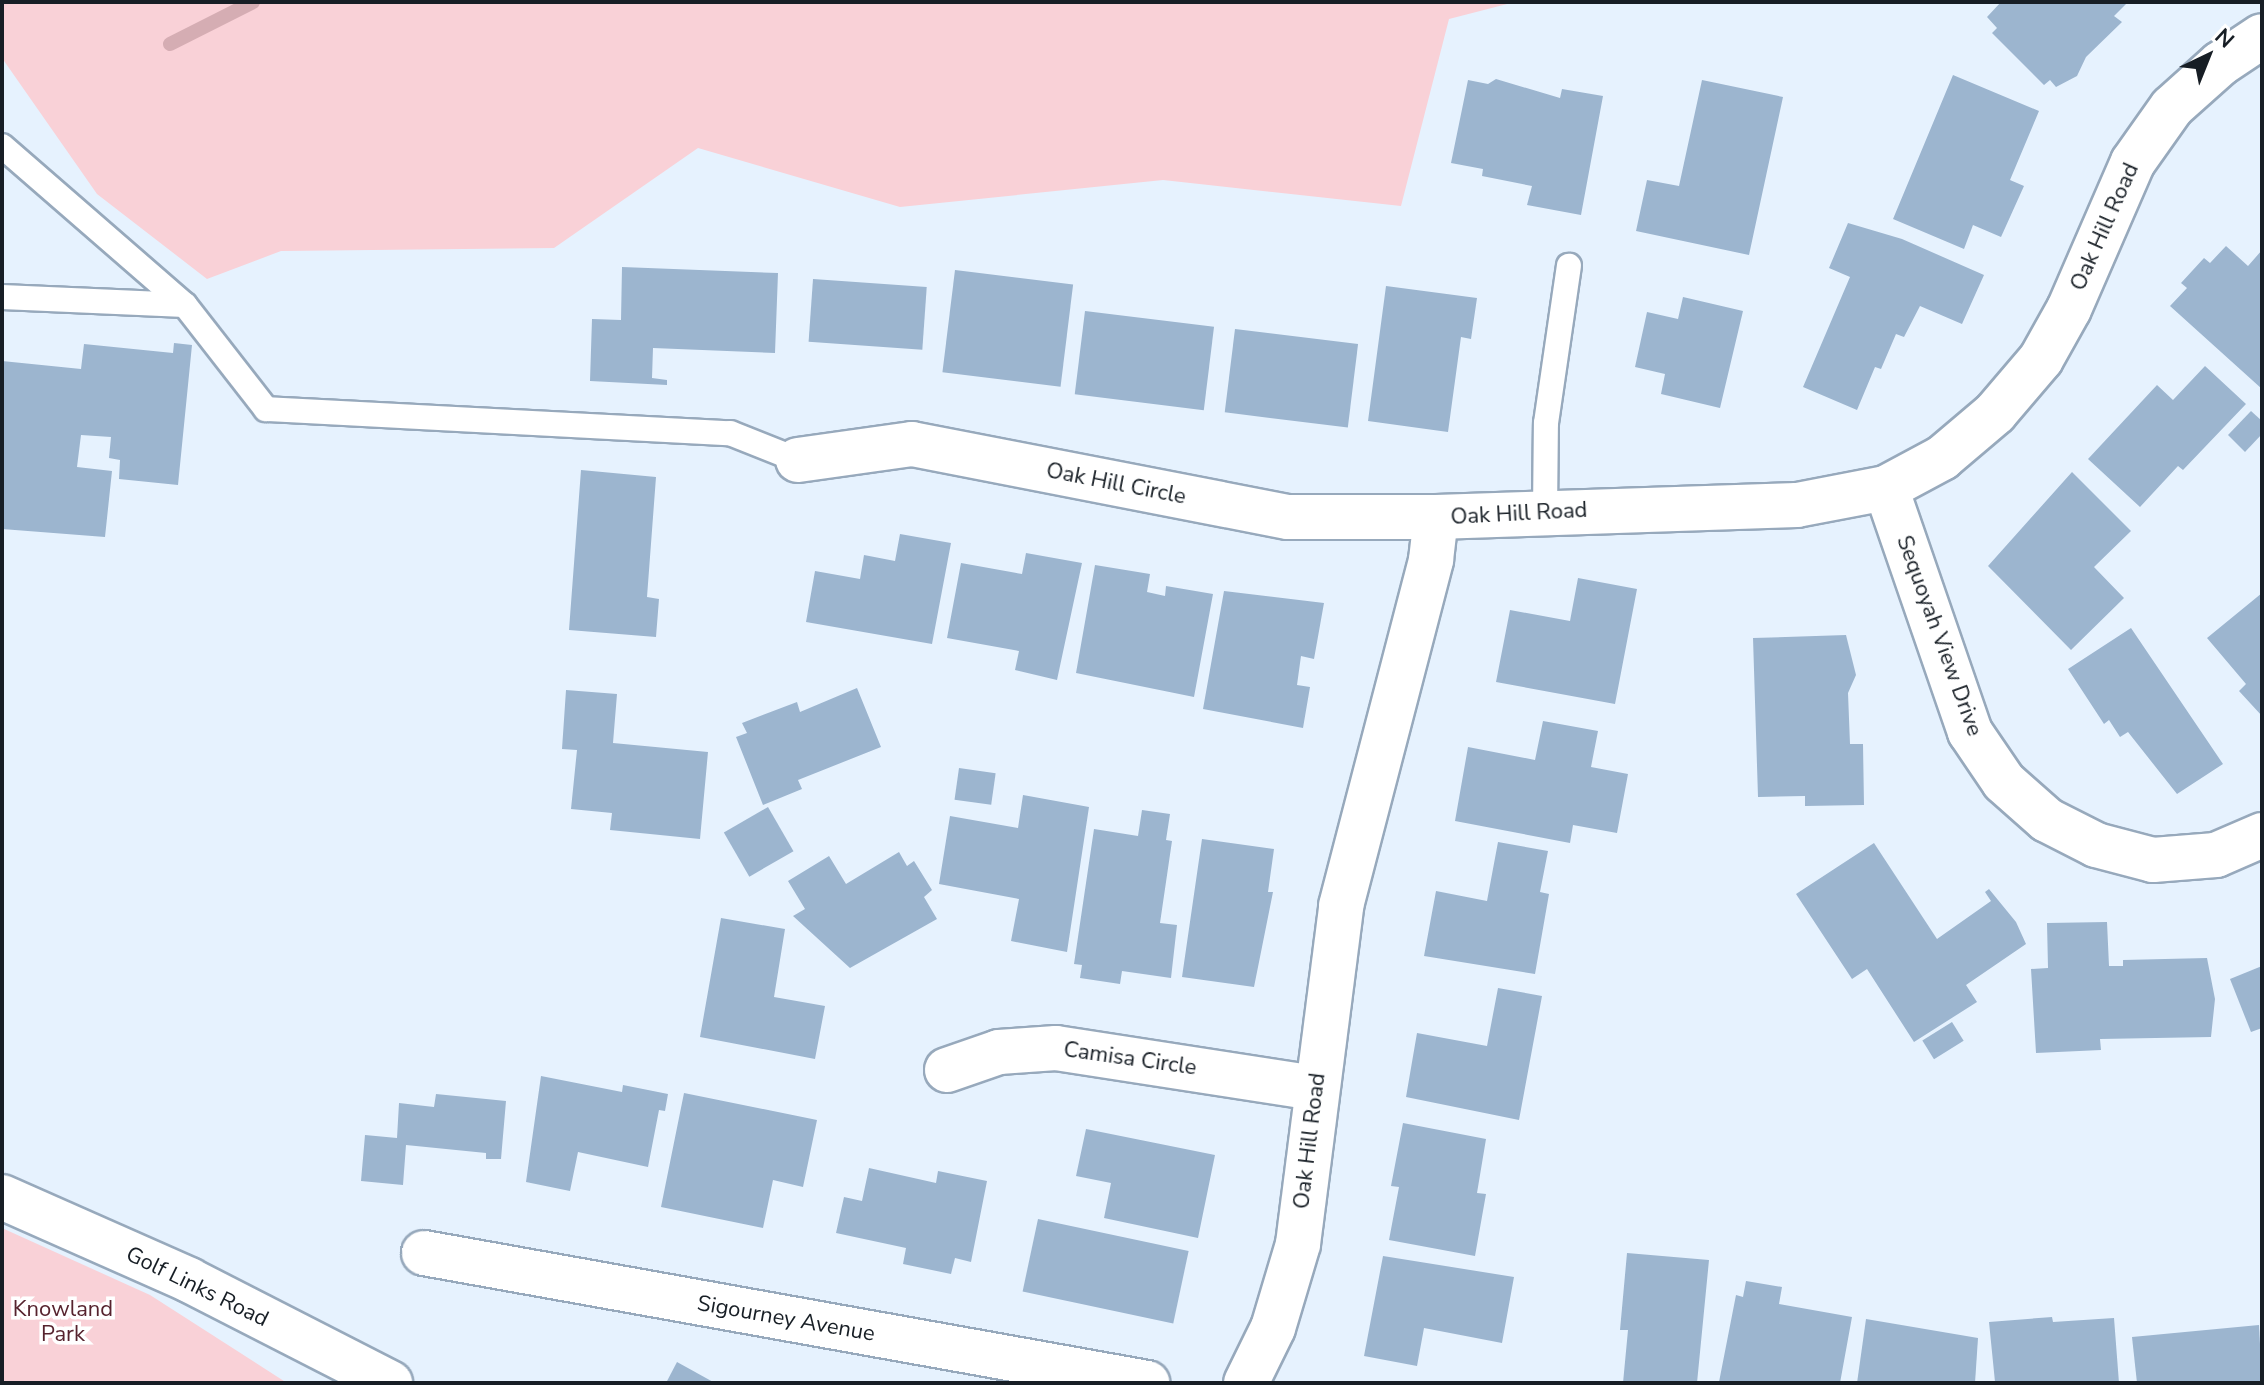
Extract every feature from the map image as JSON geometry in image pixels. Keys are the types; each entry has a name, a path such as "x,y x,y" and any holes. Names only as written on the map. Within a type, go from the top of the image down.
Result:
{"street":[{"name":"Oak Hill Road","path":"1246,1383 1273,1328 1298,1244 1315,1088 1341,906 1431,560 1436,517 1797,505 1886,488 1942,458 1995,413 2041,359 2069,309 2133,162 2172,107 2220,64 2262,36"},
{"name":"Oak Hill Circle","path":"798,460 912,444 1288,517 1436,517"},
{"name":"Sequoyah View Drive","path":"1886,488 1970,732 2004,782 2047,820 2096,845 2153,860 2216,855 2262,835"},
{"name":"Camisa Circle","path":"947,1070 999,1052 1056,1048 1315,1088"},
{"name":"Golf Links Road","path":"2,1197 189,1280 390,1383"},
{"name":"Sigourney Avenue","path":"424,1253 1147,1383"}],"lane":[{"path":"2,146 185,305 266,409 730,433 798,460"},
{"path":"1545,512 1546,423 1569,266"},
{"path":"2,297 185,305"}],"green space":[{"path":"2,2 1515,2 1449,19 1401,206 1163,180 900,207 698,148 554,248 281,251 207,279 97,194 2,58"},
{"name":"Knowland Park","path":"2,1228 150,1295 287,1383 2,1383"}],"building":[{"path":"2001,2 2128,2 2114,16 2122,22 2086,57 2077,76 2056,87 2050,80 2044,85 1992,33 1997,28 1987,17"},
{"path":"1953,75 2039,111 2010,180 2024,186 2001,237 1973,225 1964,249 1893,219"},
{"path":"1496,79 1560,98 1562,89 1603,96 1581,215 1527,205 1532,186 1482,176 1483,169 1451,163 1468,80 1488,84"},
{"path":"1702,80 1783,97 1749,255 1636,231 1647,180 1679,186"},
{"path":"1848,223 1902,239 1984,275 1962,324 1920,306 1904,337 1896,334 1881,369 1875,367 1857,410 1803,387 1850,277 1829,268"},
{"path":"2226,246 2248,266 2262,250 2262,389 2170,306 2187,288 2181,283 2204,258 2210,263"},
{"path":"622,267 778,273 775,353 653,348 652,378 667,380 667,385 590,381 592,319 621,320"},
{"path":"955,270 1073,285 1061,387 942,372"},
{"path":"813,279 927,287 922,350 809,342"},
{"path":"1386,286 1477,298 1471,339 1461,337 1448,432 1368,421"},
{"path":"1683,297 1743,311 1720,408 1661,394 1665,374 1635,367 1647,312 1678,319"},
{"path":"1085,311 1214,327 1204,410 1075,394"},
{"path":"1235,329 1358,344 1348,427 1225,412"},
{"path":"174,343 192,345 178,485 119,479 120,460 109,458 111,437 81,435 77,467 112,471 105,537 2,529 2,361 81,369 84,344 173,353"},
{"path":"2205,366 2246,404 2183,470 2178,466 2140,507 2088,459 2157,385 2173,400"},
{"path":"2251,411 2262,421 2262,434 2245,452 2228,435"},
{"path":"581,470 656,477 647,597 659,599 656,637 569,630"},
{"path":"2072,472 2131,531 2094,567 2124,598 2071,650 1988,566"},
{"path":"900,534 951,543 932,644 806,622 815,571 860,579 864,555 895,561"},
{"path":"1026,553 1082,563 1057,680 1015,670 1019,651 947,638 961,563 1022,574"},
{"path":"1095,565 1150,574 1147,592 1165,596 1166,586 1213,594 1194,697 1076,673"},
{"path":"1578,578 1637,589 1615,704 1496,682 1510,610 1570,621"},
{"path":"1224,591 1324,603 1314,659 1301,656 1297,685 1310,687 1303,728 1203,709"},
{"path":"2262,593 2262,716 2239,691 2246,684 2207,638"},
{"path":"2131,628 2223,764 2177,794 2128,732 2120,737 2109,720 2104,724 2068,669"},
{"path":"1846,635 1856,675 1848,693 1850,744 1863,744 1864,805 1805,806 1805,796 1758,797 1753,638"},
{"path":"857,688 881,747 798,780 802,789 763,805 736,737 747,733 742,723 797,702 800,712"},
{"path":"566,690 617,694 613,743 708,752 700,839 610,830 612,813 571,809 577,750 562,749"},
{"path":"1543,721 1598,731 1591,767 1628,774 1617,833 1573,825 1570,843 1455,821 1468,747 1535,760"},
{"path":"959,768 996,773 991,805 955,800"},
{"path":"1023,795 1089,807 1067,952 1011,941 1019,899 939,884 950,816 1018,828"},
{"path":"768,807 794,851 749,877 724,832"},
{"path":"1142,810 1170,814 1166,840 1172,841 1160,923 1177,925 1171,978 1122,971 1120,984 1080,978 1082,965 1074,964 1094,829 1138,836"},
{"path":"1202,839 1274,849 1268,892 1273,892 1254,987 1182,977"},
{"path":"1498,842 1548,851 1540,892 1549,894 1535,974 1424,956 1436,891 1487,901"},
{"path":"1874,843 1937,939 1991,901 1985,892 1989,889 2016,922 2026,944 1966,985 1977,1002 1914,1042 1867,969 1852,979 1796,894"},
{"path":"899,852 907,866 914,861 932,890 924,897 937,919 850,968 793,916 805,909 788,881 829,856 846,884"},
{"path":"721,918 785,929 774,997 825,1006 815,1059 700,1037"},
{"path":"2107,922 2109,966 2123,966 2123,960 2207,958 2215,999 2211,1037 2100,1039 2101,1050 2036,1053 2031,969 2048,968 2047,923"},
{"path":"2262,966 2262,1028 2251,1032 2230,979"},
{"path":"1498,988 1542,996 1519,1120 1406,1097 1417,1033 1487,1046"},
{"path":"1952,1022 1964,1041 1934,1059 1922,1041"},
{"path":"541,1076 622,1092 623,1085 668,1094 665,1111 659,1110 648,1167 578,1152 570,1191 526,1182"},
{"path":"684,1093 817,1120 803,1187 773,1180 763,1228 661,1207"},
{"path":"436,1094 506,1101 501,1159 486,1159 486,1153 406,1145 403,1185 361,1181 365,1135 397,1138 399,1103 434,1107"},
{"path":"1403,1123 1486,1139 1477,1193 1486,1194 1475,1256 1389,1240 1399,1187 1391,1186"},
{"path":"1086,1129 1215,1155 1198,1238 1104,1218 1111,1183 1076,1176"},
{"path":"869,1168 936,1183 938,1171 987,1181 971,1262 955,1258 951,1274 903,1264 906,1248 836,1233 844,1197 862,1201"},
{"path":"1038,1219 1189,1251 1173,1323 1023,1291"},
{"path":"1627,1253 1709,1260 1697,1383 1623,1383 1628,1330 1620,1330"},
{"path":"1383,1256 1514,1277 1502,1343 1424,1328 1417,1366 1364,1356"},
{"path":"1746,1281 1782,1287 1779,1304 1852,1317 1840,1383 1719,1382 1736,1295 1743,1297"},
{"path":"2052,1317 2053,1322 2114,1318 2119,1383 1995,1382 1989,1322"},
{"path":"1866,1319 1978,1338 1975,1383 1857,1383"},
{"path":"2259,1325 2262,1383 2137,1383 2132,1337"},
{"path":"677,1362 715,1383 666,1383"}],"waterway":[{"path":"170,44 253,2"}]}
